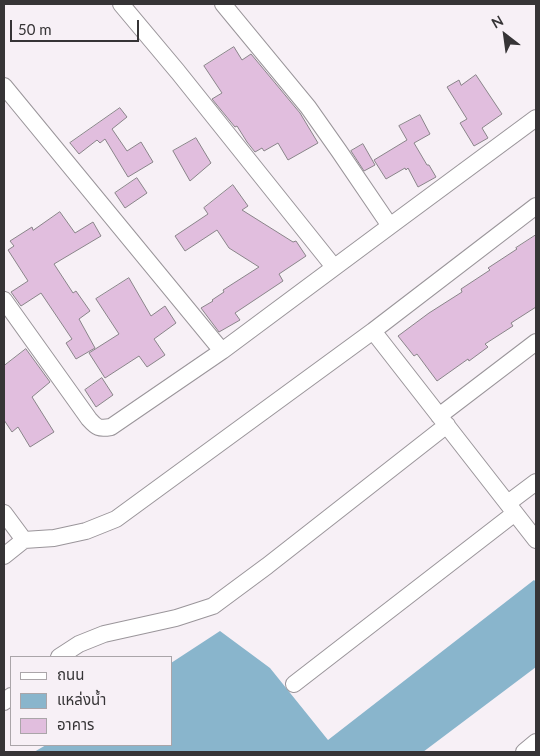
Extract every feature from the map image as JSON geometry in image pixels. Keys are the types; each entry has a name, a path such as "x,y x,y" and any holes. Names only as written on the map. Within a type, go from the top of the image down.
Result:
{"street":[{"path":"122,4 334,267"},
{"path":"223,4 308,107 390,226"},
{"path":"4,86 222,351"},
{"path":"4,300 96,427 111,427 222,351 536,118"},
{"path":"4,556 24,540 54,538 86,531 116,519 374,331 536,206"},
{"path":"374,331 536,540"},
{"path":"61,656 79,644 104,634 176,618 213,606 244,584 536,342"},
{"path":"294,684 511,508 536,482"},
{"path":"4,513 24,540"},
{"path":"524,752 536,742"}],"water":[{"path":"534,580 536,582 536,667 423,752 34,752 44,746 172,746 172,662 220,631 270,668 328,740"}],"building":[{"path":"234,47 242,60 251,54 300,113 318,143 288,160 278,143 264,151 262,148 255,152 237,126 235,127 212,99 222,93 204,66"},
{"path":"476,75 502,114 482,128 488,138 474,146 460,123 467,119 447,87 459,80 461,85"},
{"path":"120,108 127,117 112,129 127,151 141,142 153,162 128,177 105,139 100,143 97,140 79,154 70,143"},
{"path":"420,115 430,134 414,143 436,177 418,187 408,168 406,170 405,168 386,179 374,160 407,140 399,126"},
{"path":"196,138 211,163 190,181 173,151"},
{"path":"363,144 375,165 364,171 351,151"},
{"path":"137,178 147,193 125,208 115,193"},
{"path":"233,185 248,206 242,210 293,242 296,241 306,256 279,274 283,281 235,313 240,320 219,332 201,308 224,292 223,290 259,267 229,248 217,230 185,251 175,236 208,214 204,208"},
{"path":"60,212 75,233 93,222 101,236 54,264 73,293 76,291 90,311 79,319 95,348 76,359 66,343 72,339 41,293 21,306 11,292 28,281 8,250 14,246 10,241 32,227 33,230"},
{"path":"536,235 536,307 511,323 513,326 485,344 488,347 437,381 417,354 414,356 398,336 462,292 461,289 490,270 488,268"},
{"path":"129,278 151,316 165,306 176,323 154,339 165,355 147,367 139,356 105,378 89,353 119,334 96,299"},
{"path":"26,349 50,382 32,397 54,432 30,447 18,427 12,432 4,420 4,366"},
{"path":"102,378 113,395 96,407 85,390"}]}
